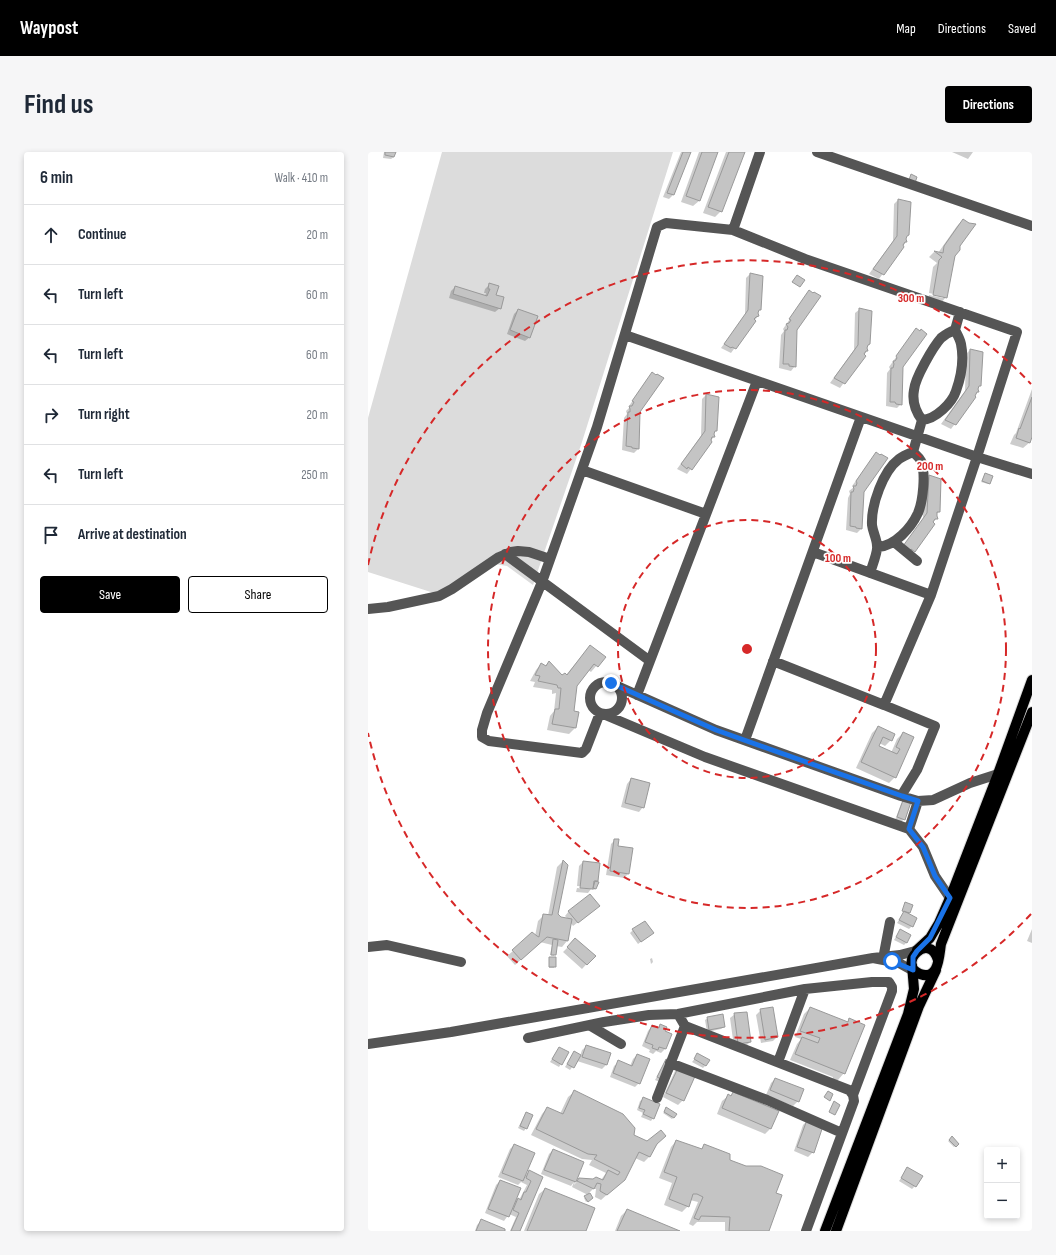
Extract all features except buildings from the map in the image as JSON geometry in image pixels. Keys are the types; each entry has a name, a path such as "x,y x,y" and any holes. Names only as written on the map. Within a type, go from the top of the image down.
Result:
{"main road":[{"path":"825,1231 908,1014 914,989 914,969 912,961 917,951 930,938 950,898 998,774 1032,680"},
{"path":"836,1231 919,1006 938,964 941,944 1032,712"},
{"path":"914,969 921,975 930,974 938,964 937,956 931,950 923,949 917,951"}],"street":[{"path":"733,230 760,152"},
{"path":"817,152 1032,226"},
{"path":"601,713 586,749 582,753 488,741 482,737 482,730 487,713 542,582 597,427 657,227 666,223 733,230 805,259 1017,332 931,595 884,705"},
{"path":"922,420 937,414 952,400 956,391 962,363 961,343 955,330 960,312"},
{"path":"922,420 918,414 913,398 917,379 938,342 948,332 955,330"},
{"path":"625,335 977,458 1032,474"},
{"path":"637,695 757,381"},
{"path":"745,740 861,417"},
{"path":"913,452 922,420"},
{"path":"878,547 894,542 910,525 918,512 921,499 923,468 920,459 913,452"},
{"path":"870,573 878,547 872,524 873,512 877,498 885,476 890,468 900,458 913,452"},
{"path":"582,470 706,514"},
{"path":"894,542 916,561"},
{"path":"368,609 388,607 439,596 505,554 518,551 529,552 550,559"},
{"path":"813,552 931,595"},
{"path":"505,554 650,661"},
{"path":"773,661 935,726 917,770 902,796"},
{"path":"950,898 935,876 923,847 909,829 705,757 601,713 592,707 590,703 593,688 606,682 615,685 716,730 918,801 932,800 970,783 998,774"},
{"path":"601,713 613,712 620,704 621,694 615,685"},
{"path":"909,829 918,801"},
{"path":"884,958 890,922"},
{"path":"368,947 387,944 461,962"},
{"path":"368,1044 459,1030 872,958 884,958 917,951"},
{"path":"884,958 914,969"},
{"path":"528,1038 589,1025 649,1015 678,1014 805,989 885,981 890,984 892,991 853,1095 854,1102 806,1231"},
{"path":"778,1062 805,989"},
{"path":"678,1014 685,1026 849,1090 853,1095"},
{"path":"589,1025 621,1044"},
{"path":"657,1098 685,1026"},
{"path":"670,1062 767,1100 842,1133"}],"shaded area":[{"path":"442,152 673,152 582,442 533,585 507,566 488,563 447,590 434,593 368,572 368,418"}],"route":[{"path":"611,683 716,730 918,801 909,829 923,847 935,876 950,898 930,938 913,957 913,970 892,961"}]}
